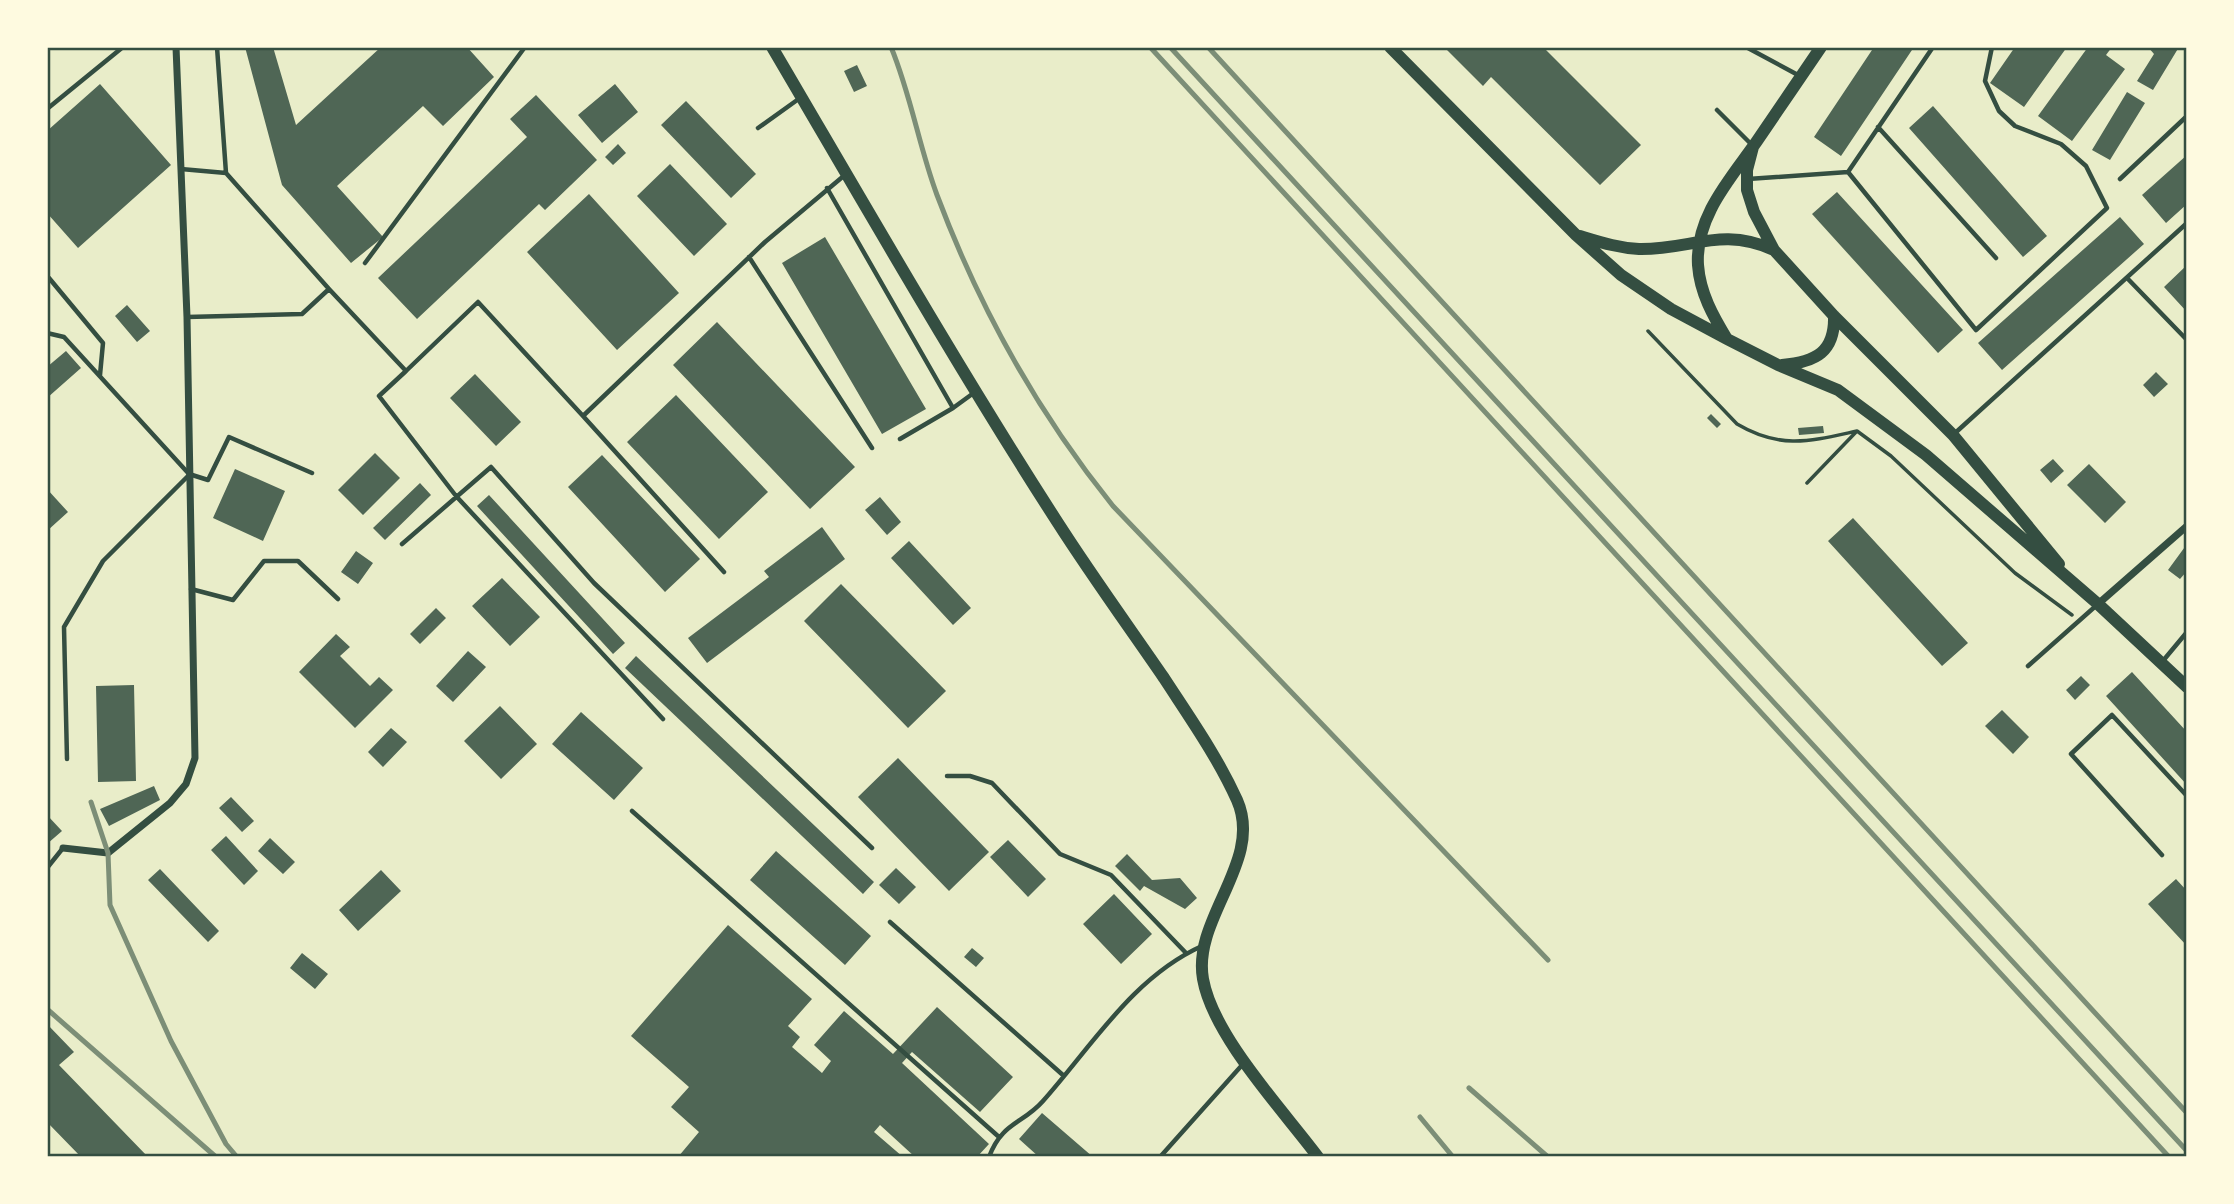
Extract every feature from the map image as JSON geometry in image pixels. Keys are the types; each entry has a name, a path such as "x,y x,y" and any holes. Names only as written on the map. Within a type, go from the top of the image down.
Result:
{"main road":[{"path":"772,47 1058,523 1211,748 1239,804 1242,833 1236,864 1203,945 1203,979 1214,1013 1245,1061 1318,1157"},
{"path":"1390,47 1576,235 1621,275 1671,309 1727,339 1778,365 1838,390 1926,455 2077,585 2187,687"},
{"path":"1727,339 1711,312 1702,288 1698,264 1700,241 1720,193 1821,47"},
{"path":"1753,147 1747,179 1754,212 1774,250 1833,316 1953,435 2077,585"},
{"path":"1576,235 1612,246 1640,249 1729,237 1751,240 1774,250"},
{"path":"1778,365 1801,363 1828,347 1834,334 1833,316"}],"street":[{"path":"63,848 108,853 170,803 186,784 195,758 187,317 176,47"},
{"path":"2098,604 2187,526"}],"lane":[{"path":"47,109 124,47"},
{"path":"217,47 226,173 406,371"},
{"path":"365,263 525,47"},
{"path":"1746,47 1801,77"},
{"path":"1848,172 1933,47"},
{"path":"1848,172 1976,330 2107,208 2086,166 2061,144 2015,126 1999,111 1985,81 1992,47"},
{"path":"758,128 802,97"},
{"path":"1717,110 1753,147"},
{"path":"2120,180 2187,116"},
{"path":"1878,127 1996,258"},
{"path":"181,169 226,173"},
{"path":"1747,179 1848,172"},
{"path":"583,416 749,257 846,174"},
{"path":"827,188 953,408"},
{"path":"1953,435 2187,223"},
{"path":"749,257 872,448"},
{"path":"49,278 103,343 99,376"},
{"path":"2127,279 2187,340"},
{"path":"187,317 302,314 329,289"},
{"path":"663,719 456,496 379,396 478,302 724,572"},
{"path":"47,333 64,337 189,474 208,480 229,437 312,473"},
{"path":"900,439 953,408 977,390"},
{"path":"402,544 491,467 594,583 872,848"},
{"path":"67,759 64,628 103,561 189,474"},
{"path":"190,589 233,600 264,561 298,561 338,599"},
{"path":"2028,666 2098,604"},
{"path":"2161,663 2187,632"},
{"path":"2162,855 2071,754 2112,715 2187,796"},
{"path":"947,776 970,776 992,783 1060,854 1111,875 1185,953"},
{"path":"632,811 999,1137"},
{"path":"47,868 63,848"},
{"path":"890,922 1064,1076"},
{"path":"989,1157 999,1137 1014,1121 1040,1104 1146,980 1185,953 1203,945"},
{"path":"1160,1157 1245,1061"}],"path":[{"path":"1648,331 1737,425 1749,431 1798,444 1857,431 1891,456 2015,573 2079,621"},
{"path":"1807,483 1857,431"}],"building":[{"path":"245,47 273,47 296,125 381,47 467,47 494,77 443,126 423,106 337,186 383,237 351,263 282,185"},
{"path":"1444,47 1543,47 1641,145 1600,185 1491,77 1483,86"},
{"path":"1874,47 1914,47 1841,156 1814,137"},
{"path":"2015,47 2067,47 2024,107 1990,83"},
{"path":"2088,47 2112,47 2106,55 2125,69 2072,141 2038,116"},
{"path":"2148,47 2179,47 2153,90 2137,81 2154,54"},
{"path":"857,65 867,86 854,92 844,71"},
{"path":"100,84 171,165 78,248 47,213 47,131"},
{"path":"615,84 638,112 602,143 578,115"},
{"path":"2127,92 2145,103 2110,160 2092,150"},
{"path":"536,95 597,160 545,210 539,204 417,319 378,278 527,137 510,119"},
{"path":"686,101 756,174 731,198 661,125"},
{"path":"1933,106 2047,236 2023,257 1909,128"},
{"path":"618,144 626,153 613,165 605,157"},
{"path":"2187,155 2187,204 2166,223 2142,195"},
{"path":"670,164 727,224 694,256 637,196"},
{"path":"1837,192 1963,330 1938,353 1812,214"},
{"path":"589,194 679,293 617,350 527,252"},
{"path":"2120,217 2144,244 2002,370 1978,343"},
{"path":"825,237 926,409 882,434 782,263"},
{"path":"2187,265 2187,312 2164,287"},
{"path":"127,305 150,331 137,342 115,316"},
{"path":"717,322 855,467 810,509 673,365"},
{"path":"66,351 81,368 47,398 47,367"},
{"path":"2156,372 2168,384 2154,397 2143,385"},
{"path":"475,374 521,422 496,446 450,398"},
{"path":"676,395 768,492 719,539 627,442"},
{"path":"1711,414 1721,424 1717,428 1707,418"},
{"path":"1823,426 1824,433 1799,435 1798,428"},
{"path":"375,453 400,478 363,515 338,490"},
{"path":"602,455 700,559 665,592 568,487"},
{"path":"2053,459 2064,471 2051,483 2040,470"},
{"path":"2089,464 2126,502 2105,523 2067,485"},
{"path":"235,469 285,491 263,541 213,518"},
{"path":"420,483 431,495 385,540 373,528"},
{"path":"47,489 68,512 47,531"},
{"path":"489,495 625,643 613,654 477,506"},
{"path":"880,497 901,522 887,535 865,510"},
{"path":"1853,518 1968,643 1942,666 1828,541"},
{"path":"822,527 845,559 707,663 688,638 769,577 764,571"},
{"path":"909,541 971,608 953,625 891,558"},
{"path":"2187,544 2187,571 2180,579 2168,570"},
{"path":"356,551 373,563 358,584 341,572"},
{"path":"502,578 540,617 510,646 472,606"},
{"path":"841,584 946,691 908,728 804,621"},
{"path":"436,608 446,618 420,644 410,634"},
{"path":"336,634 350,647 340,656 370,686 379,677 393,690 355,728 299,672"},
{"path":"468,651 486,667 453,702 436,686"},
{"path":"636,656 874,882 863,894 625,668"},
{"path":"2132,672 2187,732 2187,785 2106,696"},
{"path":"2081,676 2090,685 2075,700 2066,690"},
{"path":"134,685 136,781 98,782 96,686"},
{"path":"500,706 537,744 501,779 464,741"},
{"path":"2002,710 2029,737 2013,754 1985,726"},
{"path":"581,712 643,768 614,800 552,744"},
{"path":"391,728 407,742 383,767 368,752"},
{"path":"898,758 989,852 949,891 858,797"},
{"path":"154,786 160,800 109,826 100,809"},
{"path":"231,797 254,821 242,832 219,808"},
{"path":"47,815 62,831 47,844"},
{"path":"226,836 258,871 244,885 211,850"},
{"path":"270,838 295,862 283,874 258,851"},
{"path":"1008,840 1046,879 1028,897 990,857"},
{"path":"776,851 871,936 845,965 750,880"},
{"path":"1127,854 1152,880 1180,878 1197,898 1185,909 1144,886 1140,891 1115,866"},
{"path":"896,868 916,887 899,904 879,885"},
{"path":"160,869 219,931 208,942 148,880"},
{"path":"381,870 401,891 358,931 339,910"},
{"path":"2176,879 2187,891 2187,946 2148,904"},
{"path":"1114,894 1152,934 1121,964 1083,924"},
{"path":"728,925 812,999 788,1026 800,1037 792,1047 822,1073 831,1061 814,1045 844,1011 893,1054 937,1007 1013,1077 980,1112 912,1052 902,1063 989,1144 977,1157 915,1157 880,1125 874,1132 903,1157 678,1157 699,1132 671,1107 689,1087 631,1036"},
{"path":"972,948 984,958 976,967 964,957"},
{"path":"302,953 328,974 315,989 290,968"},
{"path":"47,1024 74,1052 59,1065 148,1157 81,1157 47,1122"},
{"path":"1042,1113 1093,1157 1039,1157 1019,1139"}],"railway":[{"path":"891,47 937,195 972,278 1036,397 1086,471 1113,506 1548,960"},
{"path":"1150,47 2169,1157"},
{"path":"1170,47 2187,1151"},
{"path":"1208,47 2187,1113"},
{"path":"91,802 108,853 110,905 171,1041 226,1144 237,1157"},
{"path":"47,1009 216,1157"},
{"path":"1469,1088 1548,1157"},
{"path":"1420,1117 1453,1157"}]}
